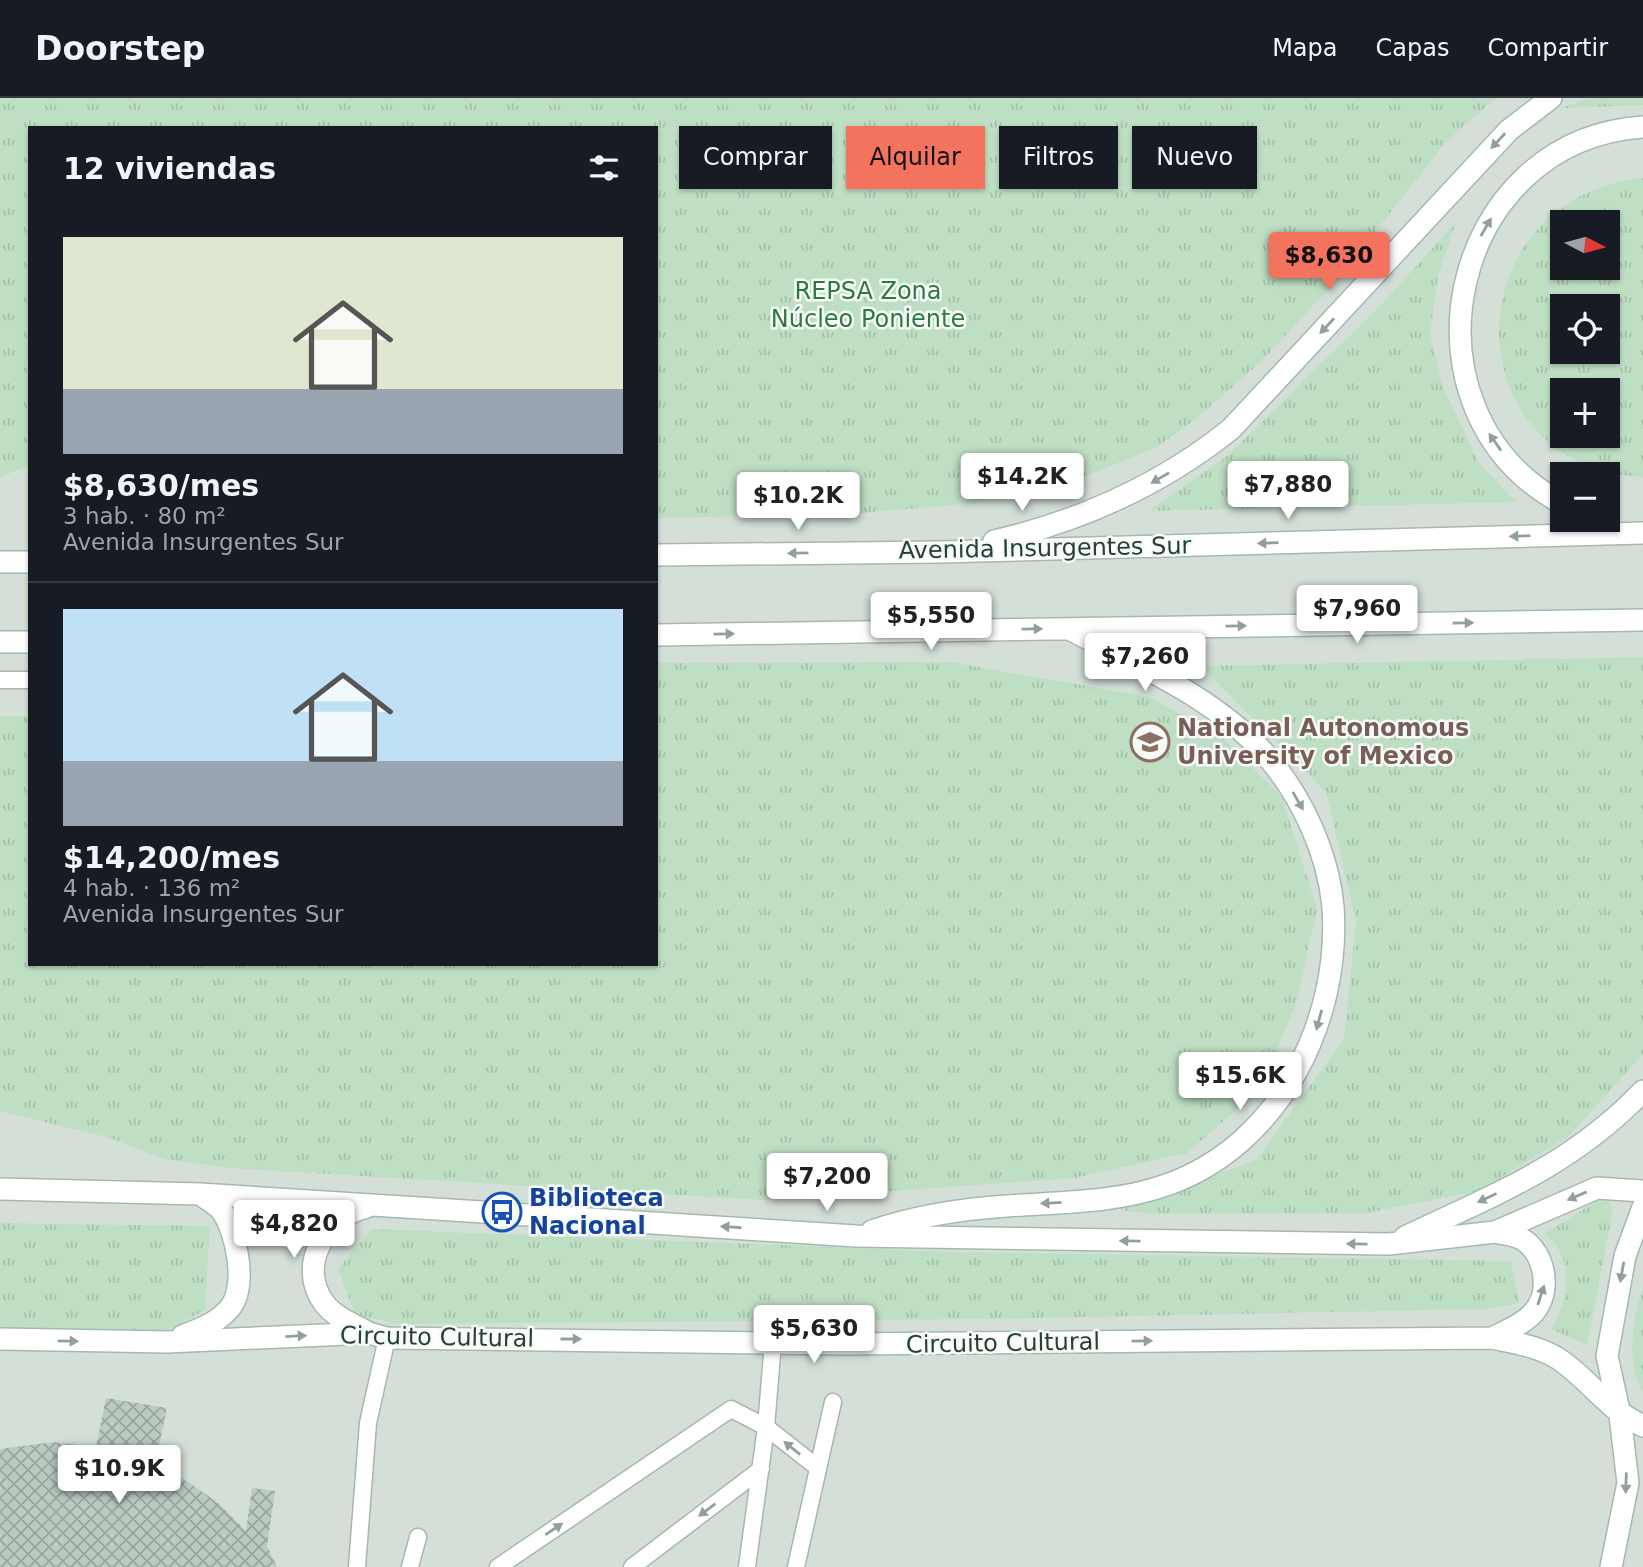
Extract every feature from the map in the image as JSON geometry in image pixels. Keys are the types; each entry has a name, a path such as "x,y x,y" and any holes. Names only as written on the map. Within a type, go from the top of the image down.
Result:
{"street":[{"path":"940,552 1017,536 1085,514 1150,484 1206,449 1231,429 1509,130 1551,98"},
{"path":"1550,495 1533,485 1517,469 1488,432 1476,411 1461,369 1458,346 1462,294 1479,239 1493,215 1522,180 1543,164 1588,140 1643,127"},
{"path":"1620,527 1640,533"},
{"name":"Avenida Insurgentes Sur","path":"658,555 940,552 1640,533"},
{"path":"0,562 28,562"},
{"path":"658,635 1643,620"},
{"path":"856,1236 925,1216 966,1209 1083,1202 1169,1184 1222,1156 1263,1119 1294,1077 1318,1028 1331,958 1333,905 1315,837 1286,782 1264,754 1216,711 1069,629"},
{"path":"0,642 28,642"},
{"path":"1389,1244 1556,1164 1612,1124 1643,1091"},
{"path":"0,1189 200,1194 856,1236 1389,1244 1495,1232 1597,1188 1643,1191"},
{"path":"167,1342 207,1326 231,1308 239,1277 238,1248 221,1210 200,1194"},
{"path":"378,1336 324,1303 314,1281 315,1251 331,1226 350,1211 379,1204"},
{"path":"1611,1567 1628,1483 1620,1415 1607,1356 1625,1256 1643,1207"},
{"path":"1492,1338 1513,1328 1535,1312 1545,1286 1540,1259 1521,1239 1495,1232"},
{"name":"Circuito Cultural","path":"0,1339 167,1342 378,1336 773,1342 1492,1338 1530,1346 1564,1362 1620,1415 1643,1426"}],"lane":[{"path":"0,680 28,680"},
{"path":"357,1567 378,1336"},
{"path":"747,1567 766,1427 773,1342"},
{"path":"796,1567 833,1402"},
{"path":"498,1567 731,1409 766,1427 818,1468"},
{"path":"632,1567 761,1469"},
{"path":"410,1567 418,1537"}],"shaded area":[{"name":"National Autonomous University of Mexico","path":"0,98 1643,98 1643,1567 0,1567"}],"green space":[{"name":"REPSA Zona Núcleo Poniente","path":"0,98 1496,98 1446,142 1341,275 1263,360 1197,418 1157,447 1067,484 974,503 850,514 658,518 658,126 28,126 28,466 0,477"},
{"path":"1588,98 1643,98 1643,105 1562,108"},
{"path":"1643,178 1643,477 1620,472 1620,462 1580,462 1561,448 1620,448 1620,378 1550,378 1550,440 1536,430 1509,385 1499,333 1507,280 1534,233 1550,220 1550,280 1620,280 1620,210 1563,210 1579,197"},
{"path":"1456,222 1438,276 1430,334 1442,385 1479,463 1516,502 1149,511 1227,456 1379,307"},
{"path":"1643,657 1643,1054 1569,1136 1479,1191 1366,1213 1151,1214 1121,1210 1256,1160 1344,1039 1356,921 1326,792 1201,666"},
{"path":"950,662 1150,697 1223,738 1282,797 1317,909 1296,1004 1260,1089 1187,1153 1075,1178 763,1200 229,1168 164,1159 110,1138 0,1111 0,716 28,716 28,966 658,966 658,663"},
{"path":"1601,1198 1608,1200 1613,1209 1587,1345 1551,1329 1562,1306 1566,1279 1561,1253 1544,1234"},
{"path":"0,1223 210,1226 205,1310 161,1334 0,1331"},
{"path":"372,1229 956,1252 1511,1261 1519,1303 1485,1309 993,1319 397,1324 355,1314 338,1269"},
{"path":"1643,1289 1643,1392 1634,1369 1632,1341"}],"building":[{"path":"106,1398 167,1408 155,1465 190,1483 218,1503 246,1531 252,1488 275,1491 267,1546 277,1567 0,1567 0,1449 53,1442 96,1447"}],"place":[{"name":"National Autonomous University of Mexico","path":"1150,742"},
{"name":"Biblioteca Nacional","path":"502,1212"}]}
